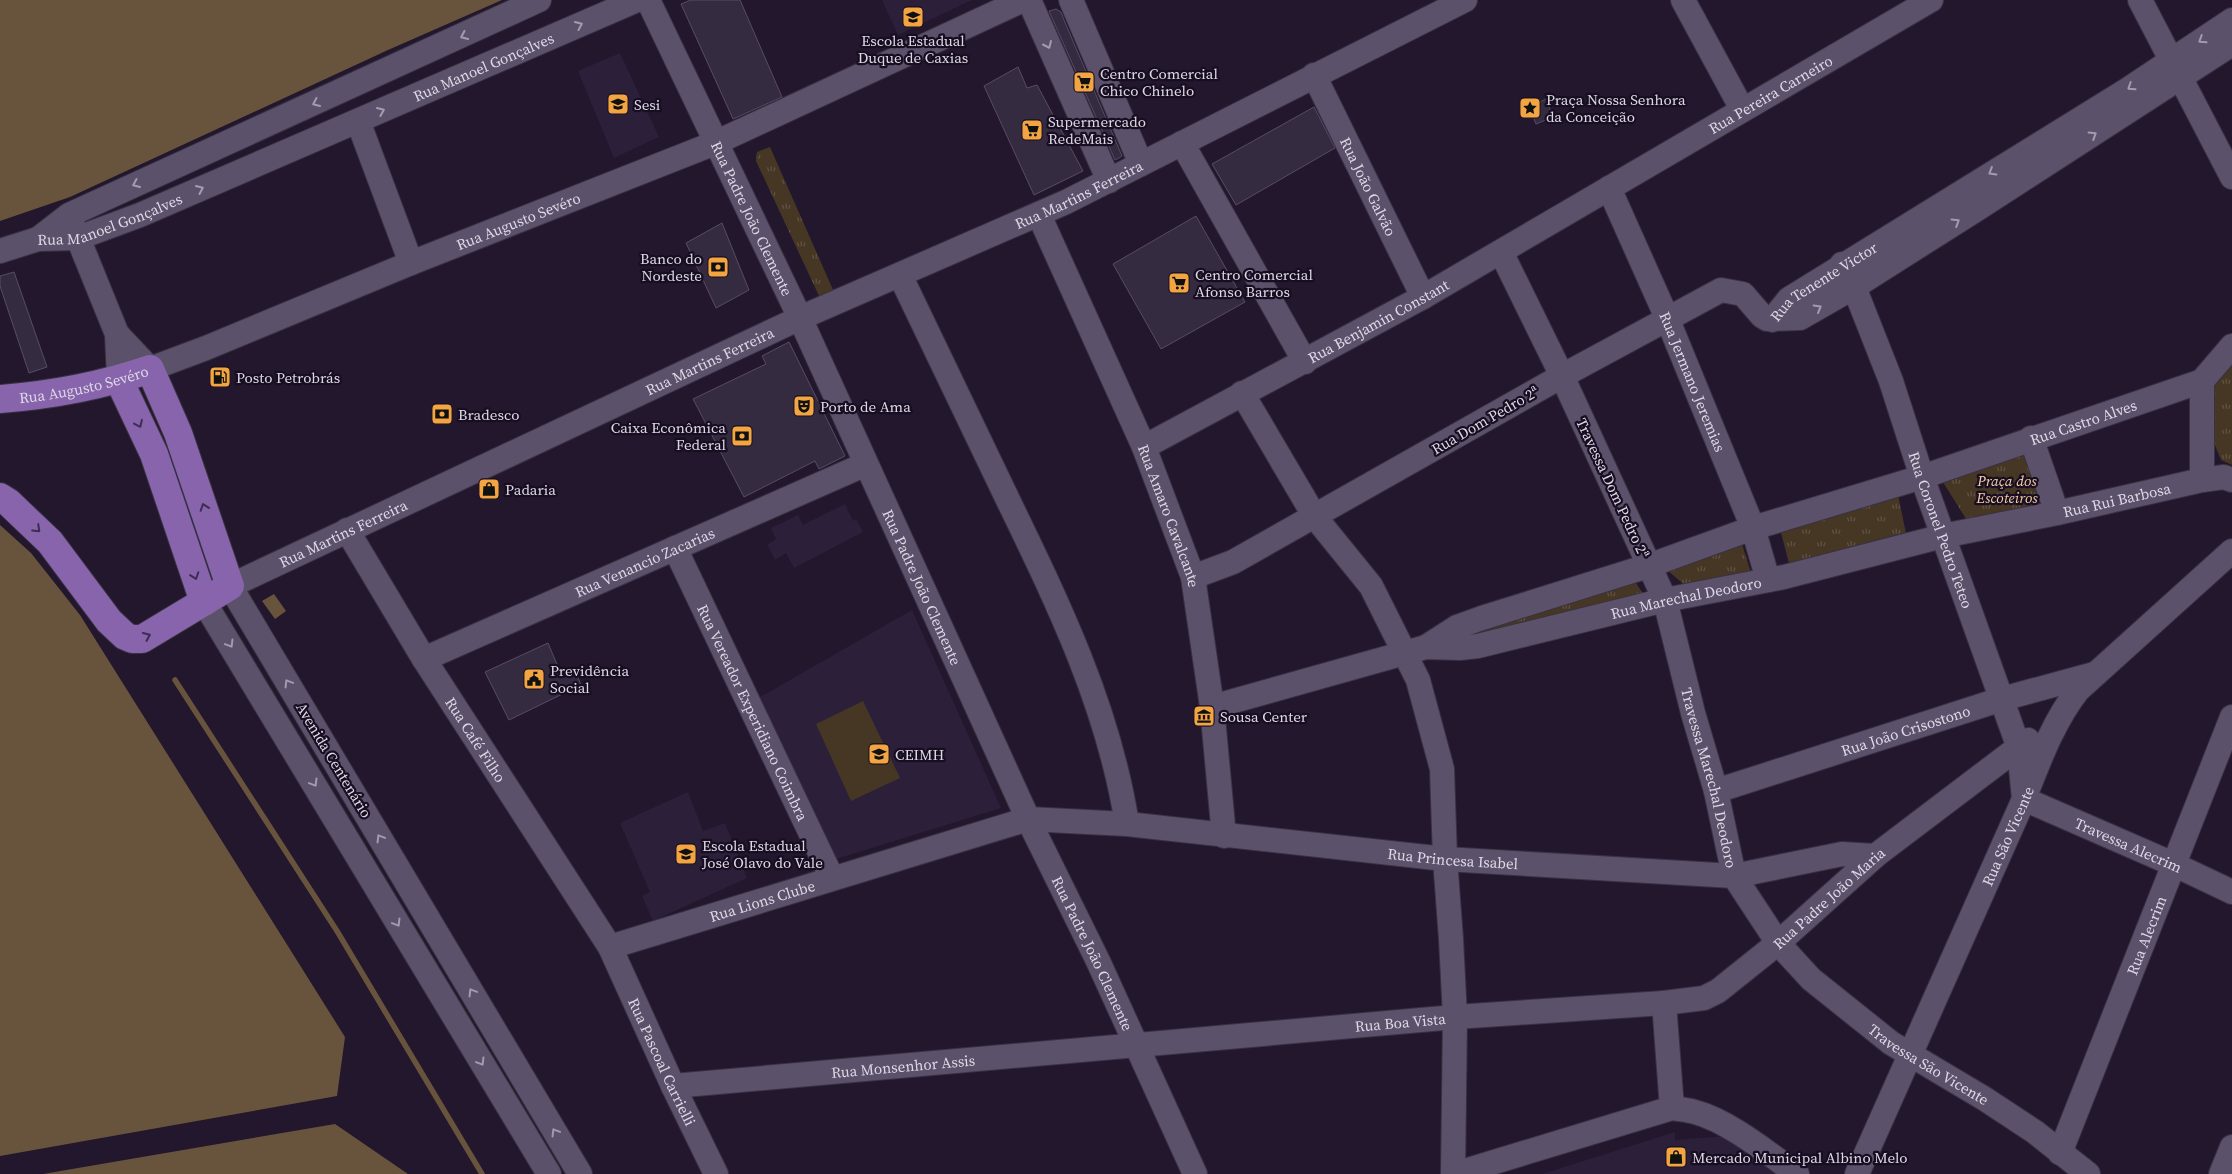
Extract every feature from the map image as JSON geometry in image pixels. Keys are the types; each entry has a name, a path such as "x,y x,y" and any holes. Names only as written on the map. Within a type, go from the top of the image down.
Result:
{"main road":[{"name":"Rua Augusto Sevéro","path":"0,399 48,395 119,380 150,369"},
{"name":"Avenida Centenário","path":"150,369 178,433 230,586"},
{"name":"Avenida Centenário","path":"119,380 154,454 204,602"},
{"name":"Rua Martins Ferreira","path":"0,497 8,502 50,542 109,620 125,636 132,640 142,639 230,586"}],"street":[{"name":"Rua Manoel Gonçalves","path":"38,240 69,215 540,0"},
{"name":"Rua Manoel Gonçalves","path":"38,240 78,238 140,215 637,0"},
{"name":"Rua Padre João Clemente","path":"648,0 800,318 1028,820 1098,961 1195,1174"},
{"name":"Rua Augusto Sevéro","path":"150,369 715,143 1022,0"},
{"path":"1029,0 1109,181"},
{"path":"1071,0 1141,164"},
{"name":"Rua Martins Ferreira","path":"230,586 800,318 1039,214 1109,181 1314,75 1441,5 1465,0"},
{"path":"1682,0 1742,109"},
{"name":"Rua Pereira Carneiro","path":"1609,188 1931,0"},
{"path":"2140,0 2232,176"},
{"name":"Rua Tenente Victor","path":"1772,320 1800,318 1854,287 1977,209 2176,69 2232,20"},
{"path":"492,22 502,58"},
{"name":"Rua Tenente Victor","path":"1772,320 1789,298 2127,90 2232,44"},
{"name":"Rua João Galvão","path":"1314,75 1423,297"},
{"path":"358,121 411,263"},
{"path":"261,128 269,159"},
{"path":"1182,143 1305,362"},
{"name":"Rua Benjamin Constant","path":"1144,447 1423,297 1609,188"},
{"name":"Rua Jermano Jeremias","path":"1609,188 1667,318 1753,528 1768,580"},
{"path":"1965,189 1977,209"},
{"name":"Rua Amaro Cavalcante","path":"1039,214 1144,447 1193,577 1212,706 1224,836"},
{"name":"Avenida Centenário","path":"69,215 117,334 119,380"},
{"path":"0,251 38,240"},
{"name":"Travessa Dom Pedro 2ª","path":"1501,252 1562,376 1665,600"},
{"name":"Rua Coronel Pedro Teteo","path":"1842,264 1854,287 1891,381 1922,477 2002,698 2019,748 2024,799"},
{"path":"900,275 1044,572 1078,650 1114,754 1127,824"},
{"name":"Rua Dom Pedro 2ª","path":"1193,577 1233,562 1562,376 1721,290 1742,294 1762,316 1772,320"},
{"name":"Avenida Centenário","path":"117,334 150,369"},
{"path":"2202,480 2202,381 2232,346"},
{"name":"Rua Castro Alves","path":"1922,477 2031,438 2202,381"},
{"path":"1242,393 1315,517 1371,586 1416,650 1418,680 1442,769 1445,859 1455,1017 1454,1174 1672,1108 1695,1112 1713,1119 1751,1141 1797,1174"},
{"path":"2031,438 2057,513"},
{"name":"Rua Venancio Zacarias","path":"424,659 866,464"},
{"name":"Rua Marechal Deodoro","path":"1416,650 1457,627 1648,566 1753,528 1922,477"},
{"name":"Rua Rui Barbosa","path":"1943,536 2057,513 2202,480 2224,477 2232,480"},
{"name":"Rua Café Filho","path":"347,530 424,659 610,948"},
{"name":"Rua Marechal Deodoro","path":"1212,706 1416,650 1478,646 1665,600 1768,580 1943,536"},
{"name":"Rua Vereador Experidiano Coimbra","path":"675,548 832,878"},
{"name":"Rua São Vicente","path":"1857,1174 2024,799 2039,760 2067,706 2078,690 2232,551"},
{"name":"Avenida Centenário","path":"230,586 580,1174"},
{"name":"Travessa Marechal Deodoro","path":"1665,600 1693,713 1716,791 1734,876 1778,942"},
{"name":"Avenida Centenário","path":"204,602 549,1174"},
{"name":"Rua João Crisostono","path":"1716,791 2002,698 2096,674"},
{"name":"Rua Padre João Maria","path":"1664,1003 1704,998 1718,991 1778,942 1875,856 2019,748 2067,706"},
{"name":"Rua Alecrim","path":"2060,1153 2232,718"},
{"name":"Travessa Alecrim","path":"2024,799 2232,892"},
{"name":"Rua Princesa Isabel","path":"1028,820 1127,824 1445,859 1734,876 1842,854 1875,856"},
{"name":"Rua Lions Clube","path":"610,948 832,878 1028,820"},
{"path":"375,885 398,868"},
{"name":"Travessa São Vicente","path":"1778,942 1811,979 1891,1043 2035,1132 2088,1174"},
{"name":"Rua Pascoal Carrielli","path":"610,948 672,1086 716,1174"},
{"path":"1664,1003 1672,1108"},
{"name":"Rua Boa Vista","path":"1135,1045 1455,1017 1664,1003"},
{"name":"Rua Monsenhor Assis","path":"672,1086 1135,1045"},
{"path":"2221,1174 2232,1147"}],"shaded area":[{"path":"0,0 502,0 388,50 70,197 0,221"},
{"name":"Escola Estadual Duque de Caxias","path":"882,0 972,0 898,35"},
{"name":"Sesi","path":"620,53 659,137 614,158 578,71"},
{"path":"845,504 853,521 856,519 863,532 794,568 786,553 775,560 767,545 776,539 771,528 798,515 803,525"},
{"path":"0,525 31,553 80,615 345,1037 337,1096 0,1156"},
{"path":"274,594 286,611 275,619 262,601"},
{"name":"CEIMH","path":"912,610 1001,808 836,859 755,700"},
{"name":"Escola Estadual José Olavo do Vale","path":"688,792 703,831 725,823 747,878 653,921 642,896 650,892 620,823"},
{"path":"335,1124 408,1174 43,1174"},
{"name":"Mercado Municipal Albino Melo","path":"1675,1132 1675,1140 1740,1135 1741,1149 1754,1150 1757,1163 1774,1165 1785,1174 1542,1174"}],"green space":[{"path":"770,147 834,292 820,298 756,161 757,152"},
{"path":"2232,363 2232,465 2221,460 2212,438 2205,389"},
{"name":"Praça dos Escoteiros","path":"2029,454 2041,511 1968,522 1941,479"},
{"path":"1897,490 1907,538 1790,567 1780,529"},
{"path":"1741,541 1751,573 1687,587 1667,570"},
{"path":"1631,575 1645,597 1481,639 1462,632"},
{"path":"863,701 900,778 851,801 816,724"}],"building":[{"path":"691,0 740,0 782,97 733,119 681,4"},
{"path":"1056,9 1061,12 1122,156 1115,160 1049,11"},
{"name":"Supermercado RedeMais","path":"1018,67 1027,88 1037,85 1083,171 1034,195 984,86"},
{"path":"1546,99 1553,117 1536,124 1529,107"},
{"path":"1314,107 1335,148 1236,205 1212,164"},
{"name":"Centro Comercial Afonso Barros","path":"1196,216 1245,302 1161,349 1113,264"},
{"name":"Banco do Nordeste","path":"722,223 749,290 716,308 686,243"},
{"path":"14,272 47,367 29,373 0,286 0,276"},
{"path":"789,342 845,456 819,469 815,461 744,497 693,399 766,364 762,356"},
{"name":"Previdência Social","path":"548,643 561,674 574,668 581,685 509,720 485,672"}],"waterway":[{"path":"175,680 337,931 482,1174"}],"place":[{"name":"Escola Estadual Duque de Caxias","path":"913,17"},
{"name":"Centro Comercial Chico Chinelo","path":"1084,82"},
{"name":"Sesi","path":"618,104"},
{"name":"Praça Nossa Senhora da Conceição","path":"1530,108"},
{"name":"Supermercado RedeMais","path":"1032,130"},
{"name":"Banco do Nordeste","path":"718,267"},
{"name":"Centro Comercial Afonso Barros","path":"1179,283"},
{"name":"Posto Petrobrás","path":"220,377"},
{"name":"Porto de Ama","path":"804,406"},
{"name":"Bradesco","path":"442,414"},
{"name":"Caixa Econômica Federal","path":"742,436"},
{"name":"Padaria","path":"489,489"},
{"name":"Previdência Social","path":"534,679"},
{"name":"Sousa Center","path":"1204,716"},
{"name":"CEIMH","path":"879,754"},
{"name":"Escola Estadual José Olavo do Vale","path":"686,854"},
{"name":"Mercado Municipal Albino Melo","path":"1676,1157"}]}
